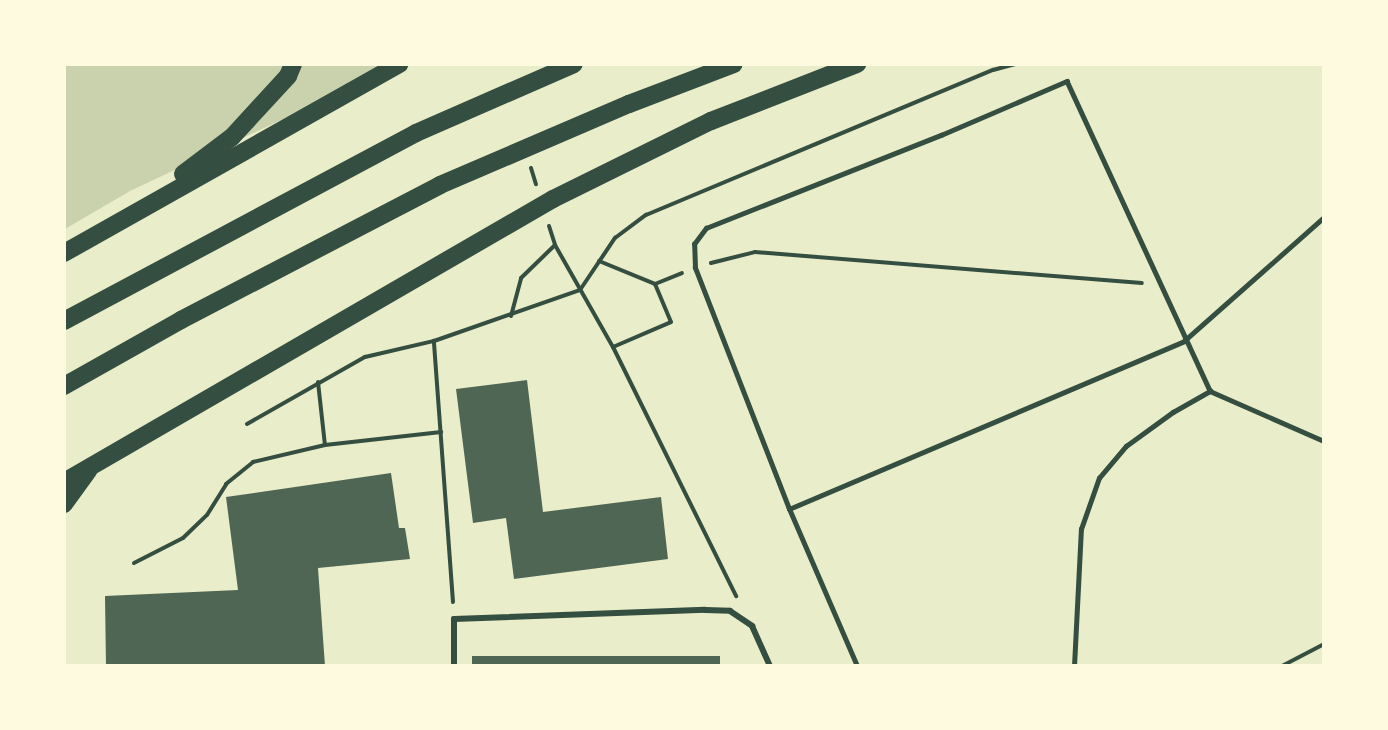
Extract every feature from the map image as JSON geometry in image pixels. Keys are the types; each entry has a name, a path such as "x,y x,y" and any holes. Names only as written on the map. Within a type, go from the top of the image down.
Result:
{"highway":[{"path":"132,214 232,137 288,76 293,64"},
{"path":"64,253 399,64"},
{"path":"64,321 416,133 574,64"},
{"path":"64,386 181,320 440,185 629,104 734,64"},
{"path":"64,482 234,380 553,199 711,120 857,64"},
{"path":"64,504 90,468"}],"street":[{"path":"454,666 454,619 730,611 752,627 770,666"}],"lane":[{"path":"857,666 789,509 695,268 694,244 705,228 931,140 1067,81 1184,341 1210,391 1323,441"},
{"path":"789,509 1184,341 1323,217"},
{"path":"1074,666 1081,529 1099,478 1126,446 1210,391"}],"path":[{"path":"247,424 364,357 434,341 580,290 615,238 646,215 993,70 1016,64"},
{"path":"511,316 521,278 555,245 613,347 752,627"},
{"path":"599,261 655,284 695,268 755,252 1158,284"},
{"path":"613,347 670,322 655,284"},
{"path":"434,341 454,619"},
{"path":"318,382 325,445"},
{"path":"134,563 183,538 207,515 226,484 253,462 325,445 441,432"},
{"path":"1282,666 1323,644"}],"green space":[{"path":"64,65 398,65 130,191 65,229"}],"building":[{"path":"527,380 543,512 661,497 668,559 514,579 506,518 473,523 456,389"},
{"path":"391,473 399,528 405,528 410,559 318,568 325,666 106,666 105,596 238,590 226,497"},
{"path":"472,656 720,656 720,666 472,666"}]}
